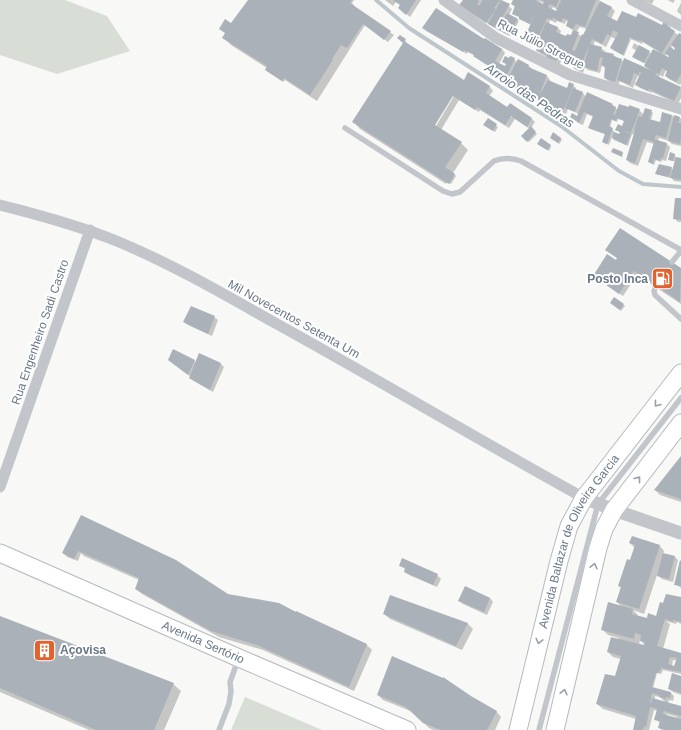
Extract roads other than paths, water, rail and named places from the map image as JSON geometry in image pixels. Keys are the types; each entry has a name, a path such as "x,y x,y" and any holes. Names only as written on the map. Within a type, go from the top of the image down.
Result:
{"main road":[{"name":"Avenida Baltazar de Oliveira Garcia","path":"555,730 598,548 604,529 598,504 681,373"},
{"name":"Avenida Baltazar de Oliveira Garcia","path":"518,730 559,561 569,526 598,504 681,423"},
{"name":"Avenida Sertório","path":"0,553 407,730"}],"street":[{"name":"Rua Júlio Stregue","path":"444,0 496,38 570,75 681,109"},
{"path":"632,0 681,26"},
{"name":"Mil Novecentos Setenta Um","path":"0,204 90,230 151,256 331,354 561,486 598,504"},
{"name":"Rua Engenheiro Sadi Castro","path":"0,487 90,230"},
{"path":"598,504 681,533"}],"lane":[{"path":"345,128 443,191 452,194 460,192 494,161 507,158 521,161 681,250 672,262"},
{"path":"656,286 654,291 655,295 681,319"},
{"path":"539,730 598,504 681,398"},
{"path":"219,730 229,704 231,691 230,682 239,658"}],"waterway":[{"name":"Arroio das Pedras","path":"376,0 409,28 561,126 619,171 643,184 681,187"}],"place":[{"name":"Posto Inca","path":"663,279"},
{"name":"Açovisa","path":"44,650"}]}
